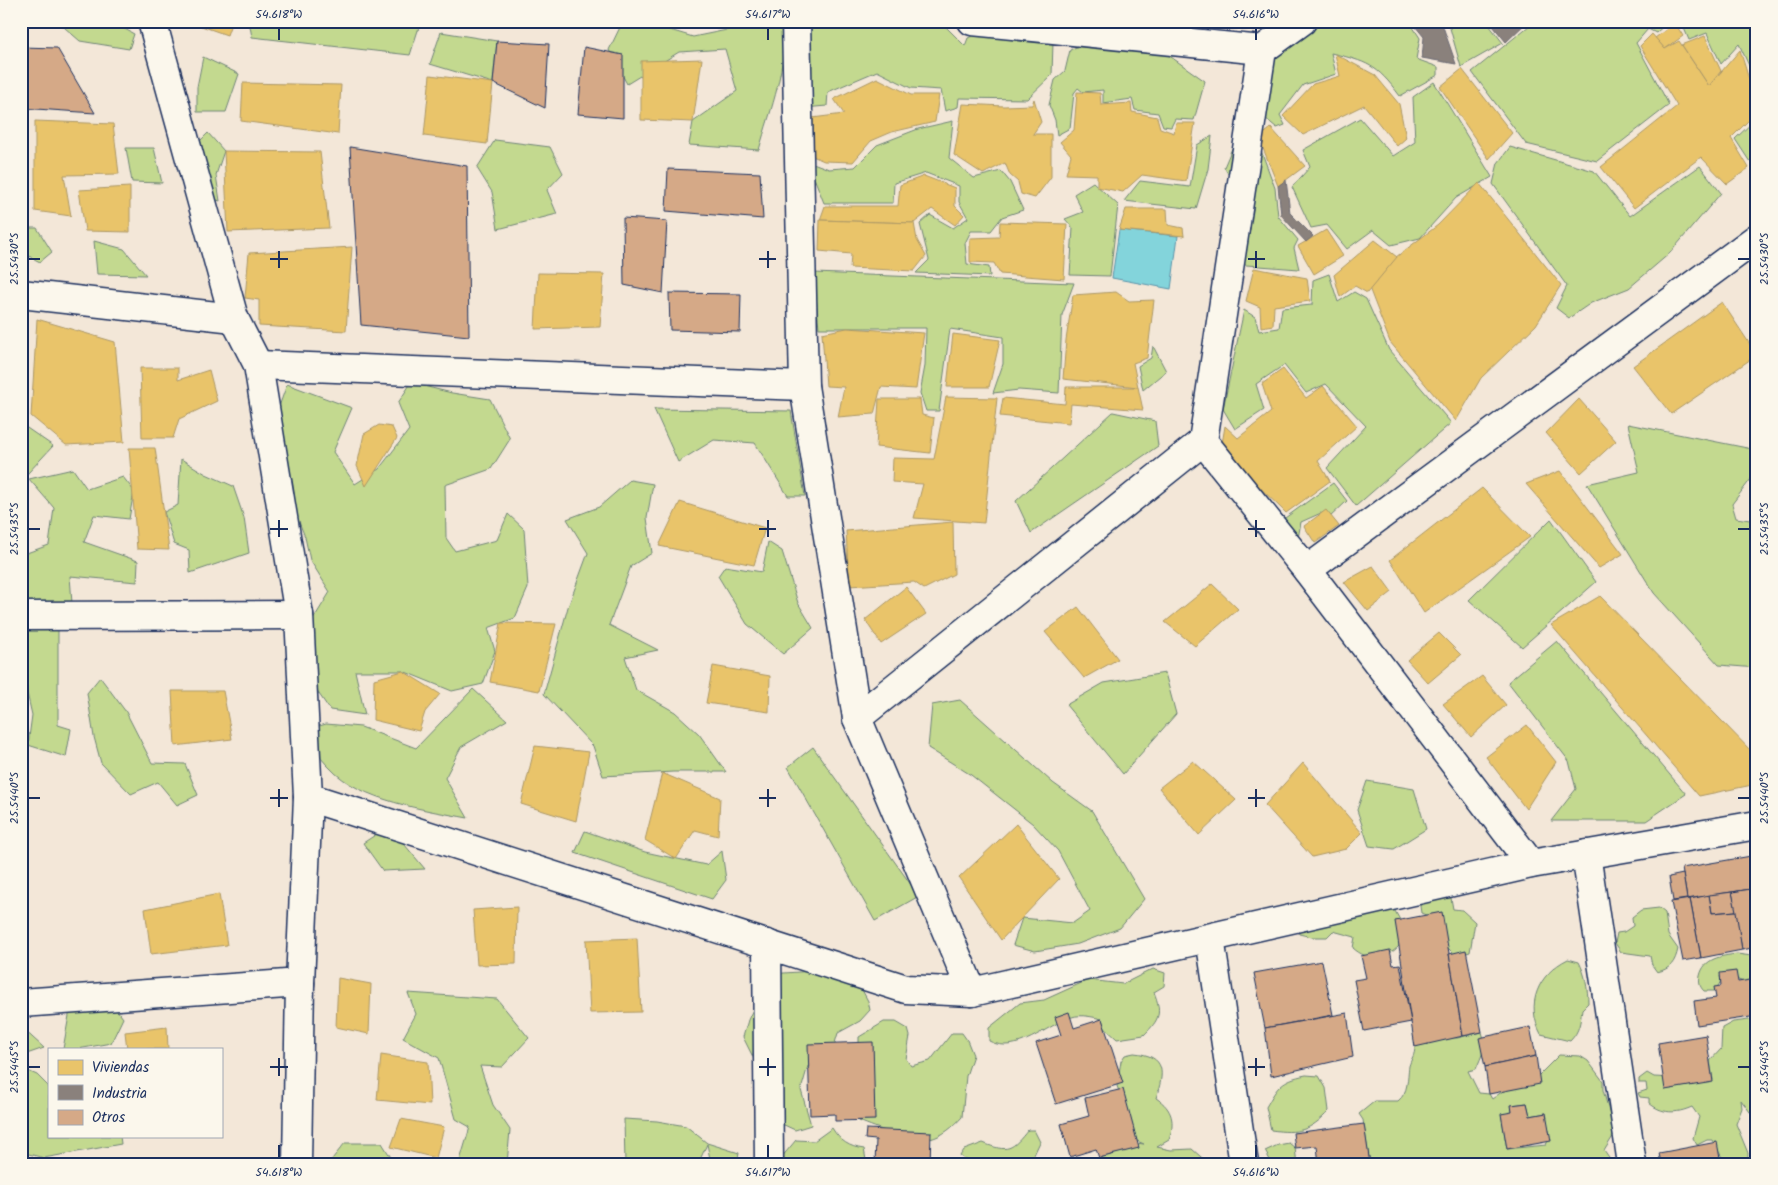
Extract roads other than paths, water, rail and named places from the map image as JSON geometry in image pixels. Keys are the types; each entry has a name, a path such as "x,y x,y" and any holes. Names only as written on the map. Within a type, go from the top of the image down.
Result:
{"street":[{"path":"152,21 234,318 258,365 299,615 308,797 300,983 297,1164"},
{"path":"796,21 804,386 857,718 972,992"},
{"path":"972,21 1262,50 1302,21"},
{"path":"857,718 1204,441 1262,50"},
{"path":"1307,570 1757,238"},
{"path":"21,294 234,318"},
{"path":"258,365 804,386"},
{"path":"1204,441 1307,570 1531,864"},
{"path":"21,616 299,615"},
{"path":"308,797 906,988 972,992 1531,864 1757,825"},
{"path":"1586,854 1632,1164"},
{"path":"1210,938 1244,1164"},
{"path":"767,944 769,1164"},
{"path":"21,1002 300,983"}],"water":[{"path":"1119,230 1178,236 1171,289 1112,278"}]}
